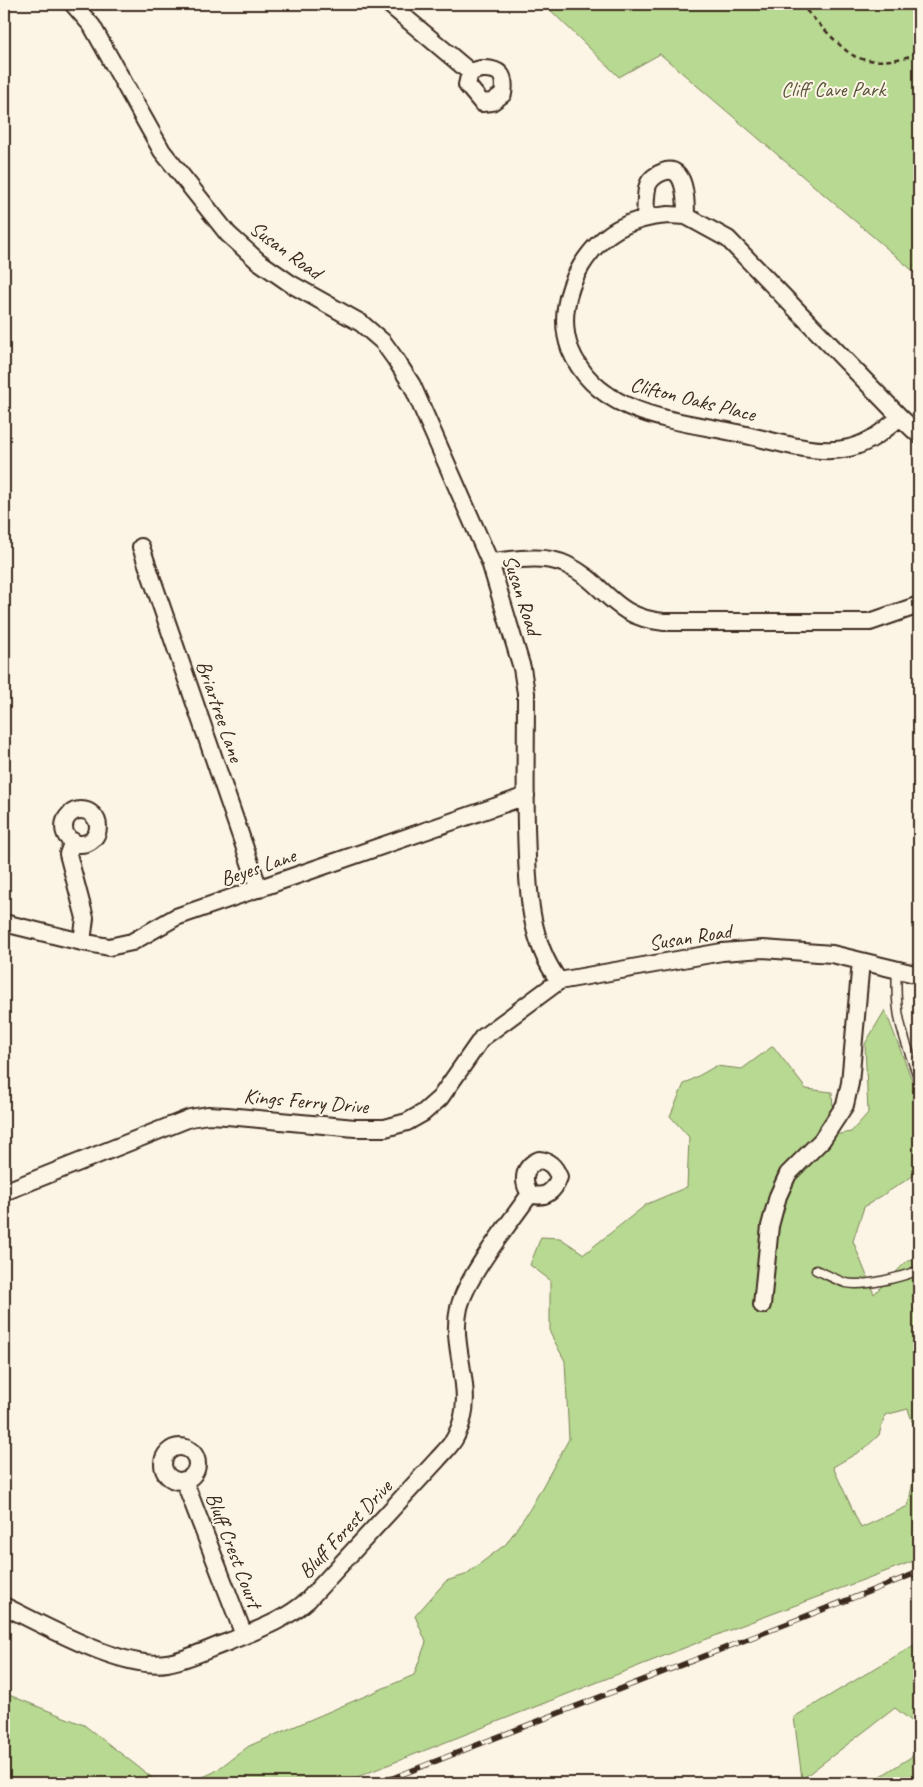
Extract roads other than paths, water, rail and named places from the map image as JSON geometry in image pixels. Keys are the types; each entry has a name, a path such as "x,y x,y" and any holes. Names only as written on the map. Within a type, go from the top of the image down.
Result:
{"street":[{"name":"Susan Road","path":"73,4 92,26 162,151 228,234 258,261 291,284 361,324 383,342 412,386 490,562 525,679 528,899 548,966 560,981 722,952 763,949 832,954 919,975"},
{"path":"389,4 470,72"},
{"path":"645,217 648,185 657,174 668,170 674,172 684,186 686,216 728,239 919,435"},
{"name":"Clifton Oaks Place","path":"686,216 645,217 608,234 588,254 576,274 564,316 564,333 574,359 596,388 612,399 641,412 809,448 848,448 866,442 882,432 900,416"},
{"name":"Briartree Lane","path":"141,547 259,889"},
{"path":"490,562 543,558 566,565 582,574 630,614 639,619 664,622 870,622 919,606"},
{"name":"Beyes Lane","path":"4,923 82,942 109,946 132,942 176,916 526,796"},
{"path":"73,841 68,854 85,918 82,942"},
{"path":"762,1304 770,1226 778,1196 788,1174 822,1140 846,1105 850,1083 861,961"},
{"name":"Kings Ferry Drive","path":"4,1192 190,1118 208,1115 227,1116 355,1128 385,1128 407,1122 423,1113 440,1098 482,1038 560,981"},
{"name":"Bluff Forest Drive","path":"4,1606 114,1657 144,1664 168,1663 287,1617 308,1600 456,1437 464,1414 467,1394 457,1334 460,1307 468,1284 530,1194"},
{"name":"Bluff Crest Court","path":"184,1480 244,1635"}],"lane":[{"path":"897,969 895,994 899,1024 919,1080"},
{"path":"816,1270 842,1282 857,1284 919,1270"}],"railway":[{"path":"380,1783 919,1572"}],"park label":[{"name":"Cliff Cave Park","path":"833,89"}]}
